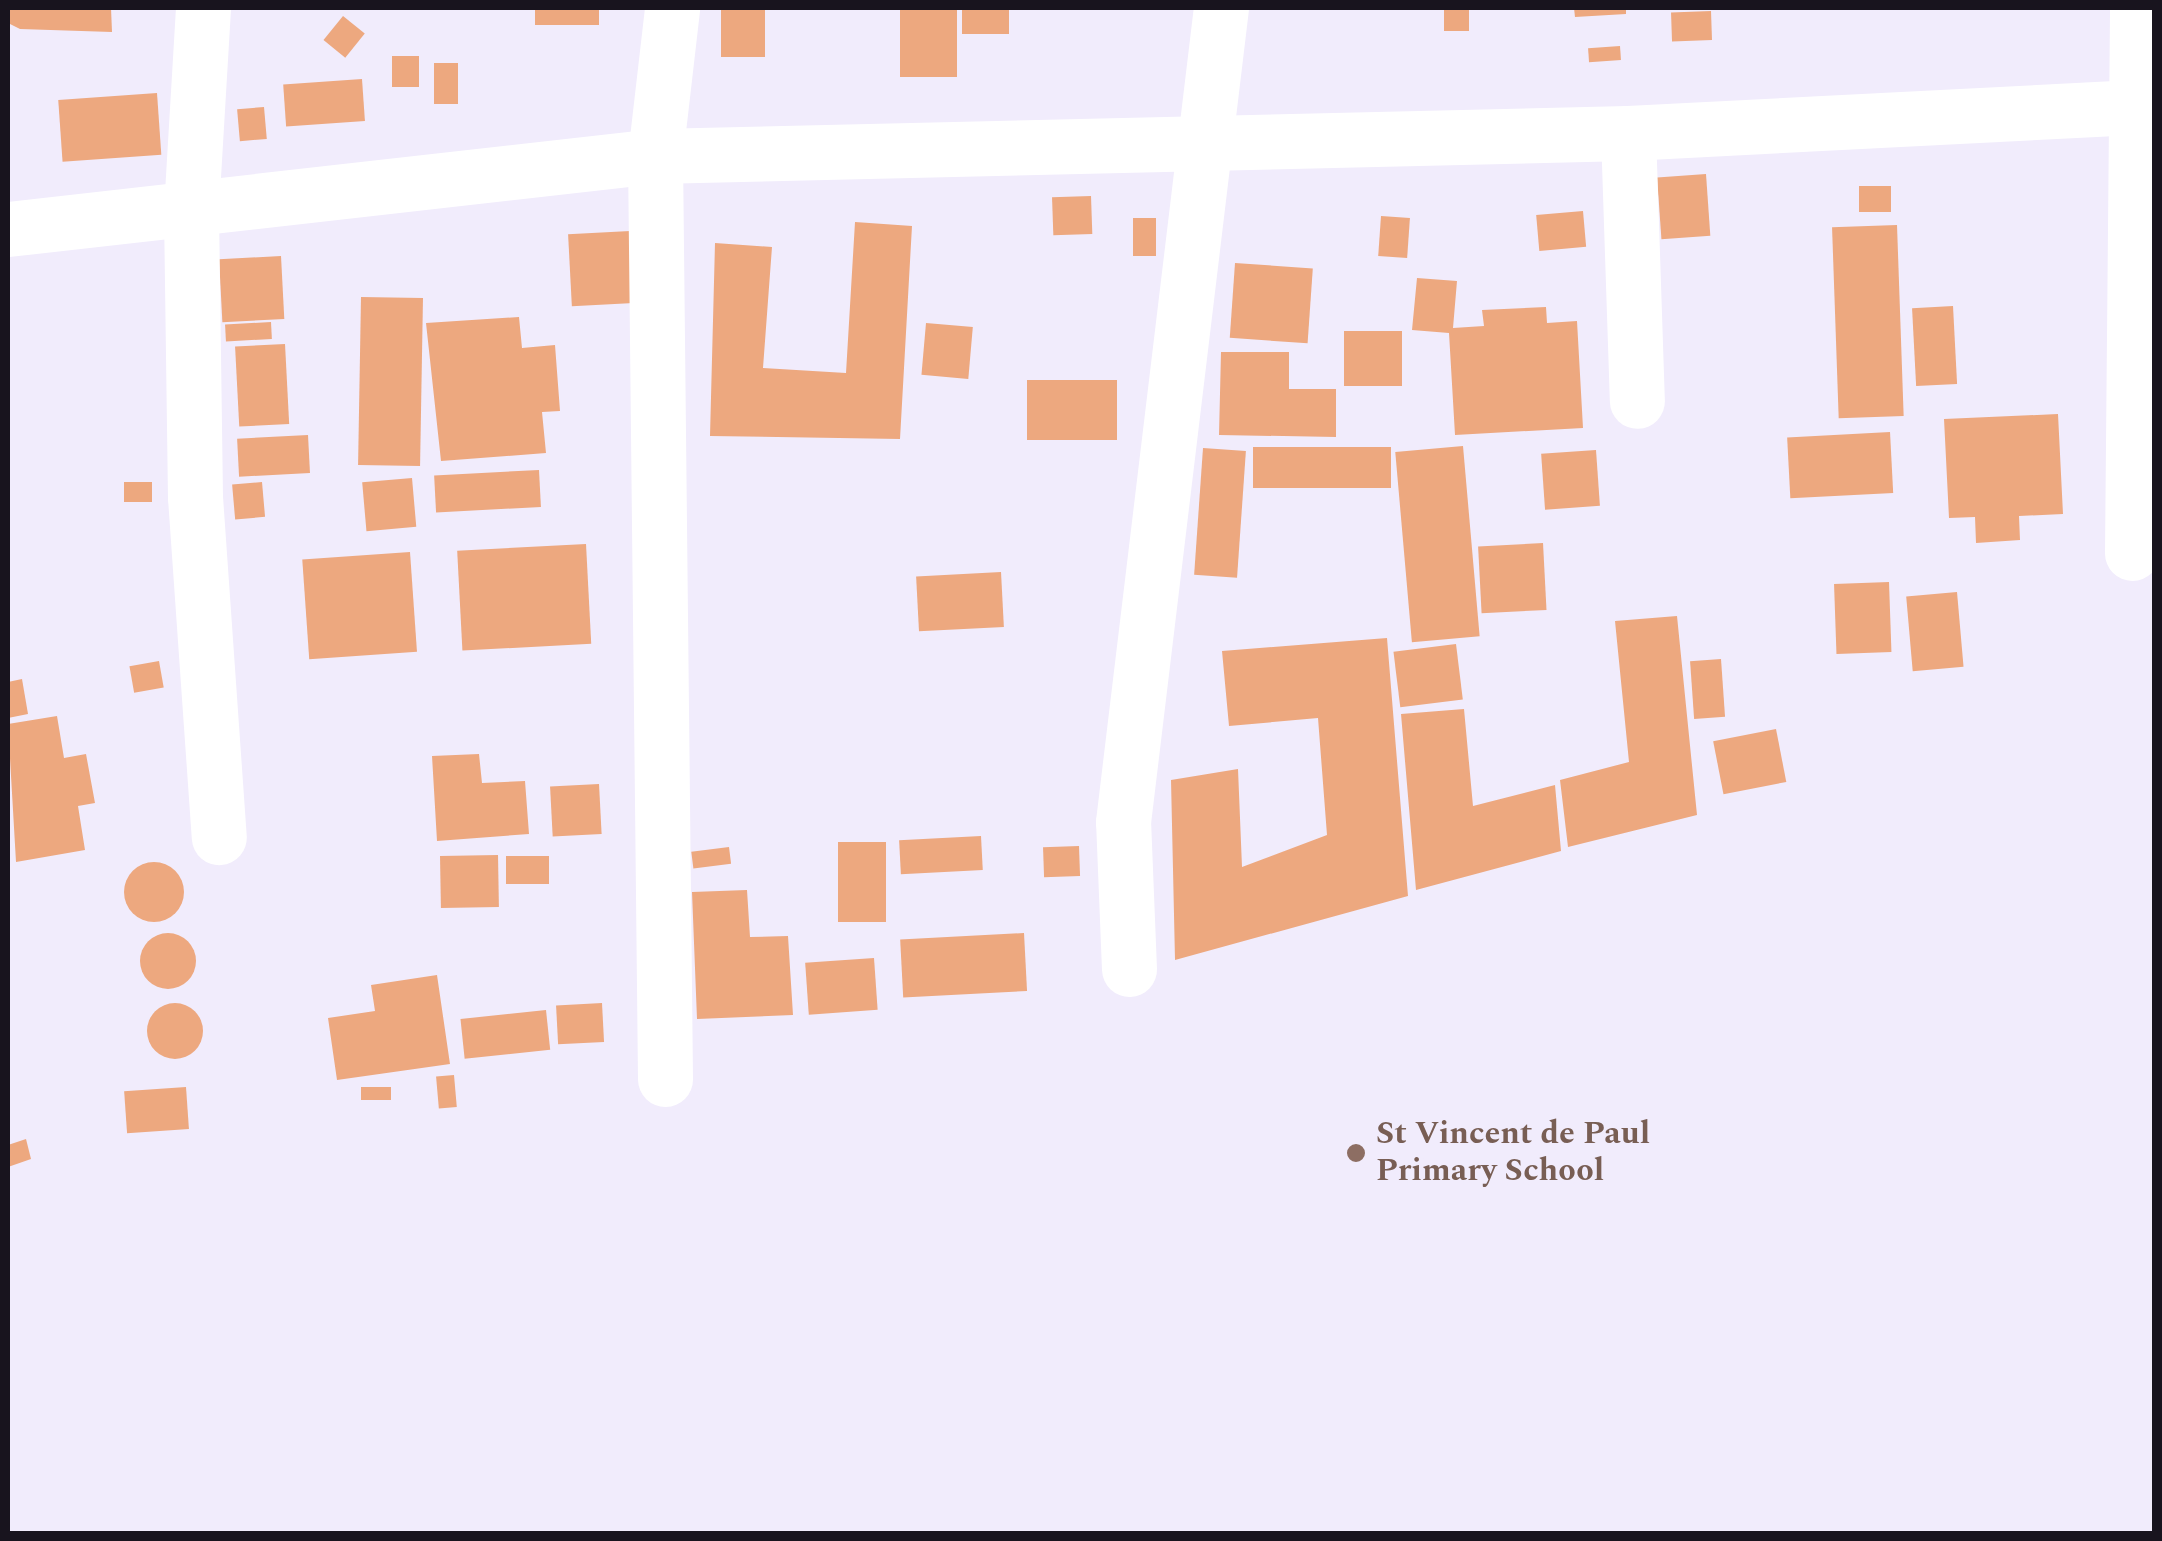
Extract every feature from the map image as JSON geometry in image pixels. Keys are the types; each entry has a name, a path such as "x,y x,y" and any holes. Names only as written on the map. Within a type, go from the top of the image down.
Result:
{"street":[{"path":"204,8 191,211 196,497 218,836"},
{"path":"665,1079 656,156 672,8"},
{"path":"1129,970 1123,822 1220,8"},
{"path":"2132,552 2142,105 2137,8"},
{"path":"8,229 656,156 1628,132 2142,105"},
{"path":"1628,132 1637,401"}],"building":[{"path":"8,8 111,8 112,32 20,29 8,23"},
{"path":"535,8 599,8 599,25 535,25"},
{"path":"721,8 765,8 765,57 721,57"},
{"path":"900,8 957,8 957,77 900,77"},
{"path":"962,8 1009,8 1009,34 962,34"},
{"path":"1444,8 1469,8 1469,31 1444,31"},
{"path":"1574,8 1626,8 1626,14 1575,17"},
{"path":"1711,11 1712,40 1672,41 1671,12"},
{"path":"343,16 365,34 345,58 323,40"},
{"path":"1620,46 1621,60 1589,62 1588,48"},
{"path":"392,56 419,56 419,87 392,87"},
{"path":"434,63 458,63 458,104 434,104"},
{"path":"362,79 365,121 286,126 283,85"},
{"path":"157,93 161,155 63,162 58,100"},
{"path":"264,107 267,139 240,141 237,109"},
{"path":"1706,174 1710,236 1661,239 1657,177"},
{"path":"1859,186 1891,186 1891,212 1859,212"},
{"path":"1091,196 1092,234 1053,235 1052,197"},
{"path":"1583,211 1586,247 1539,251 1536,215"},
{"path":"1381,216 1410,218 1407,258 1378,256"},
{"path":"1133,218 1156,218 1156,256 1133,256"},
{"path":"855,222 912,226 900,439 710,436 715,243 772,247 763,368 846,373"},
{"path":"1897,225 1904,416 1839,418 1832,227"},
{"path":"630,231 634,303 572,306 568,234"},
{"path":"281,256 284,319 222,322 219,259"},
{"path":"1235,263 1313,268 1308,343 1230,338"},
{"path":"1417,278 1457,281 1453,328 1484,326 1482,310 1546,307 1547,323 1577,321 1583,428 1455,435 1449,333 1412,330"},
{"path":"361,297 423,298 420,466 358,465"},
{"path":"1953,306 1957,384 1916,386 1912,308"},
{"path":"519,317 522,348 555,345 560,411 542,412 546,453 441,461 426,323"},
{"path":"271,322 272,339 226,341 225,324"},
{"path":"926,323 973,327 968,379 921,375"},
{"path":"1344,331 1402,331 1402,386 1344,386"},
{"path":"285,344 289,424 239,427 235,347"},
{"path":"1221,352 1289,352 1289,389 1336,389 1336,437 1219,435"},
{"path":"1027,380 1117,380 1117,440 1027,440"},
{"path":"2058,414 2063,514 2019,516 2020,540 1976,543 1975,517 1949,518 1944,419"},
{"path":"1890,432 1893,493 1790,498 1787,437"},
{"path":"308,435 310,473 239,477 237,439"},
{"path":"1463,446 1480,636 1412,642 1395,452"},
{"path":"1253,447 1391,447 1391,488 1253,488"},
{"path":"1203,448 1246,451 1237,578 1194,575"},
{"path":"1596,450 1600,506 1545,510 1541,454"},
{"path":"539,470 541,507 436,512 434,475"},
{"path":"412,478 416,527 366,531 362,482"},
{"path":"124,482 152,482 152,502 124,502"},
{"path":"262,482 265,517 235,519 232,485"},
{"path":"1543,543 1547,610 1482,613 1478,546"},
{"path":"586,544 591,644 462,651 457,551"},
{"path":"410,552 417,652 309,659 302,560"},
{"path":"1001,572 1004,627 919,631 916,576"},
{"path":"1889,582 1891,652 1836,654 1834,584"},
{"path":"1957,592 1964,667 1913,671 1906,596"},
{"path":"1677,616 1697,815 1568,847 1560,780 1629,762 1615,621"},
{"path":"1387,638 1408,896 1175,960 1171,780 1238,769 1242,867 1327,835 1318,718 1229,726 1222,651"},
{"path":"1456,644 1463,700 1400,707 1393,652"},
{"path":"1721,659 1725,717 1694,719 1690,661"},
{"path":"159,661 164,688 134,693 129,666"},
{"path":"22,679 28,714 8,718 8,682"},
{"path":"1464,709 1473,806 1555,785 1561,851 1416,890 1401,714"},
{"path":"57,716 64,758 86,754 95,803 78,806 85,850 16,862 8,724"},
{"path":"1776,729 1786,782 1723,794 1713,741"},
{"path":"479,754 482,783 525,781 529,834 437,841 432,756"},
{"path":"599,784 602,834 553,836 550,787"},
{"path":"981,836 983,870 901,874 899,840"},
{"path":"838,842 886,842 886,922 838,922"},
{"path":"1079,846 1080,876 1044,877 1043,847"},
{"path":"729,847 731,864 693,869 691,852"},
{"path":"498,855 499,907 441,908 440,856"},
{"path":"506,856 549,856 549,884 506,884"},
{"path":"154,862 175,871 184,892 175,913 154,922 133,913 124,892 133,871"},
{"path":"747,890 750,937 788,936 793,1015 697,1019 692,892"},
{"path":"168,933 188,941 196,961 188,981 168,989 148,981 140,961 148,941"},
{"path":"1024,933 1027,991 903,997 900,939"},
{"path":"874,958 878,1010 809,1015 805,963"},
{"path":"437,975 450,1064 337,1080 328,1018 375,1011 371,985"},
{"path":"175,1003 195,1011 203,1031 195,1051 175,1059 155,1051 147,1031 155,1011"},
{"path":"602,1003 604,1042 558,1044 556,1005"},
{"path":"546,1010 550,1050 465,1059 460,1019"},
{"path":"454,1075 457,1107 439,1108 436,1077"},
{"path":"186,1087 189,1129 127,1133 124,1091"},
{"path":"361,1087 391,1087 391,1100 361,1100"},
{"path":"26,1139 31,1159 8,1167 8,1145"}],"place":[{"name":"St Vincent de Paul Primary School","path":"1356,1153"}]}
